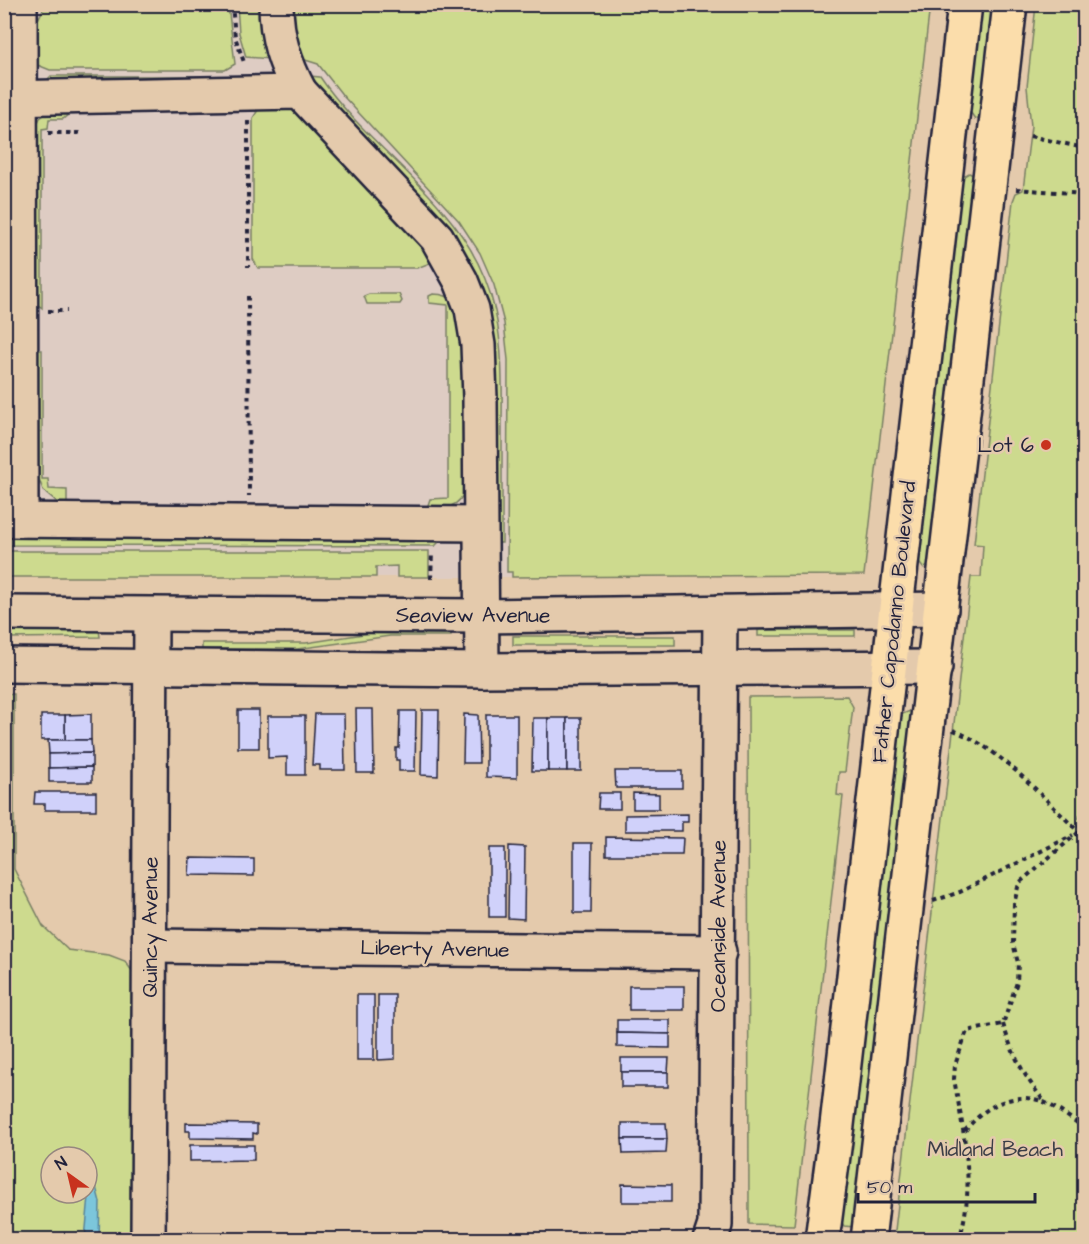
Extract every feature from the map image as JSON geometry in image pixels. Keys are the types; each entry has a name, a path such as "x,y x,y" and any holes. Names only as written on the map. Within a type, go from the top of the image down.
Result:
{"main road":[{"name":"Father Capodanno Boulevard","path":"822,1239 890,667 964,4"},
{"name":"Father Capodanno Boulevard","path":"868,1239 1010,4"}],"street":[{"path":"20,4 12,98 13,520 479,524"},
{"path":"276,4 276,20 284,60 300,92 437,238 461,281 472,309 478,345 480,398 479,524 482,670"},
{"path":"12,98 300,92"},
{"name":"Seaview Avenue","path":"4,613 482,616 941,609"},
{"name":"Oceanside Avenue","path":"710,1239 715,1225 720,612"},
{"name":"Quincy Avenue","path":"148,1239 151,946 150,615"},
{"path":"4,666 482,670 935,667"},
{"name":"Liberty Avenue","path":"151,946 719,952"}],"path":[{"path":"232,4 235,37 248,71"},
{"path":"248,111 248,267"},
{"path":"45,133 81,133"},
{"path":"1030,136 1084,148"},
{"path":"1015,189 1084,194"},
{"path":"248,296 249,496"},
{"path":"431,579 432,548"},
{"path":"949,728 985,746 1082,833"},
{"path":"1084,794 1082,833 1019,883 1014,904 1013,943 1018,963 1017,982 1003,1024 1012,1053 1026,1078 1045,1102 1084,1128"},
{"path":"930,902 960,892 1082,833"},
{"path":"959,1239 969,1199 969,1168 953,1072 964,1035 972,1028 1003,1024"},
{"path":"964,1132 975,1118 991,1106 1015,1099 1045,1102"}],"shaded area":[{"path":"4,5 902,5 530,571 512,577 5,577"}],"green space":[{"path":"45,5 228,5 235,64 225,70 50,70 35,64 37,22"},
{"path":"237,5 261,5 270,59 246,57 239,33"},
{"path":"290,5 930,5 864,575 512,577 512,572 507,572 508,360 504,323 494,285 480,253 459,221 344,97 318,64 302,59"},
{"path":"981,5 996,5 981,117 975,119 969,110"},
{"name":"Midland Beach","path":"1036,5 1084,5 1084,1239 894,1239 971,577 981,577 983,545 974,544 1013,201 1016,193 1023,190 1031,126 1027,87"},
{"path":"51,76 229,76 229,81 54,81 48,79"},
{"path":"309,76 320,77 348,113 443,211 463,236 488,286 495,311 502,364 502,543 493,543 492,339"},
{"path":"258,110 294,110 299,113 424,245 431,259 430,263 417,268 258,268 253,259 253,118"},
{"path":"50,111 68,112 68,115 63,119 49,119 48,128 42,129 42,308 36,303 36,127 40,118"},
{"path":"969,173 975,176 931,566 923,568 918,561 961,182 962,177"},
{"path":"399,294 402,301 400,304 367,304 364,296"},
{"path":"433,294 447,296 453,302 459,317 465,364 465,490 456,504 441,507 428,505 430,499 448,498 448,305 429,303 429,296"},
{"path":"36,350 42,350 42,479 48,479 49,489 67,490 67,506 62,506 43,490 36,471"},
{"path":"5,536 430,538 439,542 435,546 5,545"},
{"path":"5,551 429,551 429,577 397,577 397,566 376,567 376,577 5,577"},
{"path":"5,630 99,630 100,637 5,638"},
{"path":"389,630 452,630 451,636 390,636 297,649 202,649 202,643 306,643"},
{"path":"758,630 855,630 855,636 758,636"},
{"path":"513,636 675,636 675,645 513,645"},
{"path":"5,694 14,694 14,869 43,926 68,950 109,955 125,961 134,974 133,1239 5,1240"},
{"path":"847,696 853,707 845,772 839,772 837,795 843,796 794,1225 749,1224 748,697"},
{"path":"910,711 916,716 854,1227 844,1226 840,1220 900,715"}],"water":[{"path":"99,1198 100,1202 99,1239 85,1239 88,1205 99,1205"}],"building":[{"path":"356,709 373,709 374,773 357,773"},
{"path":"238,710 259,710 259,748 238,748"},
{"path":"422,710 439,710 438,776 421,775"},
{"path":"400,711 416,711 415,771 399,771 399,760 396,760 396,748 399,748"},
{"path":"91,714 91,740 65,740 65,715"},
{"path":"315,714 344,714 345,770 320,770 320,765 312,765"},
{"path":"464,714 478,715 479,763 463,763"},
{"path":"41,715 65,715 65,740 41,740"},
{"path":"486,715 517,715 517,778 486,777"},
{"path":"268,716 305,716 305,775 287,775 287,757 268,758"},
{"path":"533,718 548,718 548,771 532,771"},
{"path":"548,718 567,718 567,771 548,771"},
{"path":"567,718 581,718 581,771 567,771"},
{"path":"48,740 91,740 92,753 49,754"},
{"path":"92,753 92,767 49,768 49,754"},
{"path":"92,767 92,782 49,782 49,768"},
{"path":"615,771 682,771 682,788 616,788"},
{"path":"35,792 96,792 96,810 45,810 45,804 34,804"},
{"path":"599,793 620,793 620,809 598,809"},
{"path":"633,793 659,794 659,809 633,809"},
{"path":"688,814 688,822 682,822 682,831 625,831 625,815"},
{"path":"606,837 683,838 682,855 606,855"},
{"path":"574,843 592,843 591,913 574,913"},
{"path":"509,846 525,847 524,919 508,918"},
{"path":"489,848 505,848 505,917 489,917"},
{"path":"190,858 254,859 254,876 189,875"},
{"path":"629,986 684,986 684,1010 629,1010"},
{"path":"357,995 374,995 374,1060 357,1060"},
{"path":"378,995 395,995 395,1059 378,1060"},
{"path":"617,1020 670,1020 670,1034 617,1033"},
{"path":"617,1033 670,1034 670,1048 617,1047"},
{"path":"621,1058 669,1058 668,1072 621,1072"},
{"path":"621,1072 668,1072 668,1087 621,1087"},
{"path":"186,1123 257,1124 257,1134 253,1133 253,1139 190,1138 190,1131 186,1131"},
{"path":"622,1123 666,1123 667,1139 622,1139"},
{"path":"622,1139 667,1139 666,1153 623,1154"},
{"path":"190,1145 254,1145 254,1160 190,1161"},
{"path":"622,1184 671,1185 671,1202 622,1202"}],"place":[{"name":"Lot 6","path":"1046,445"}]}
